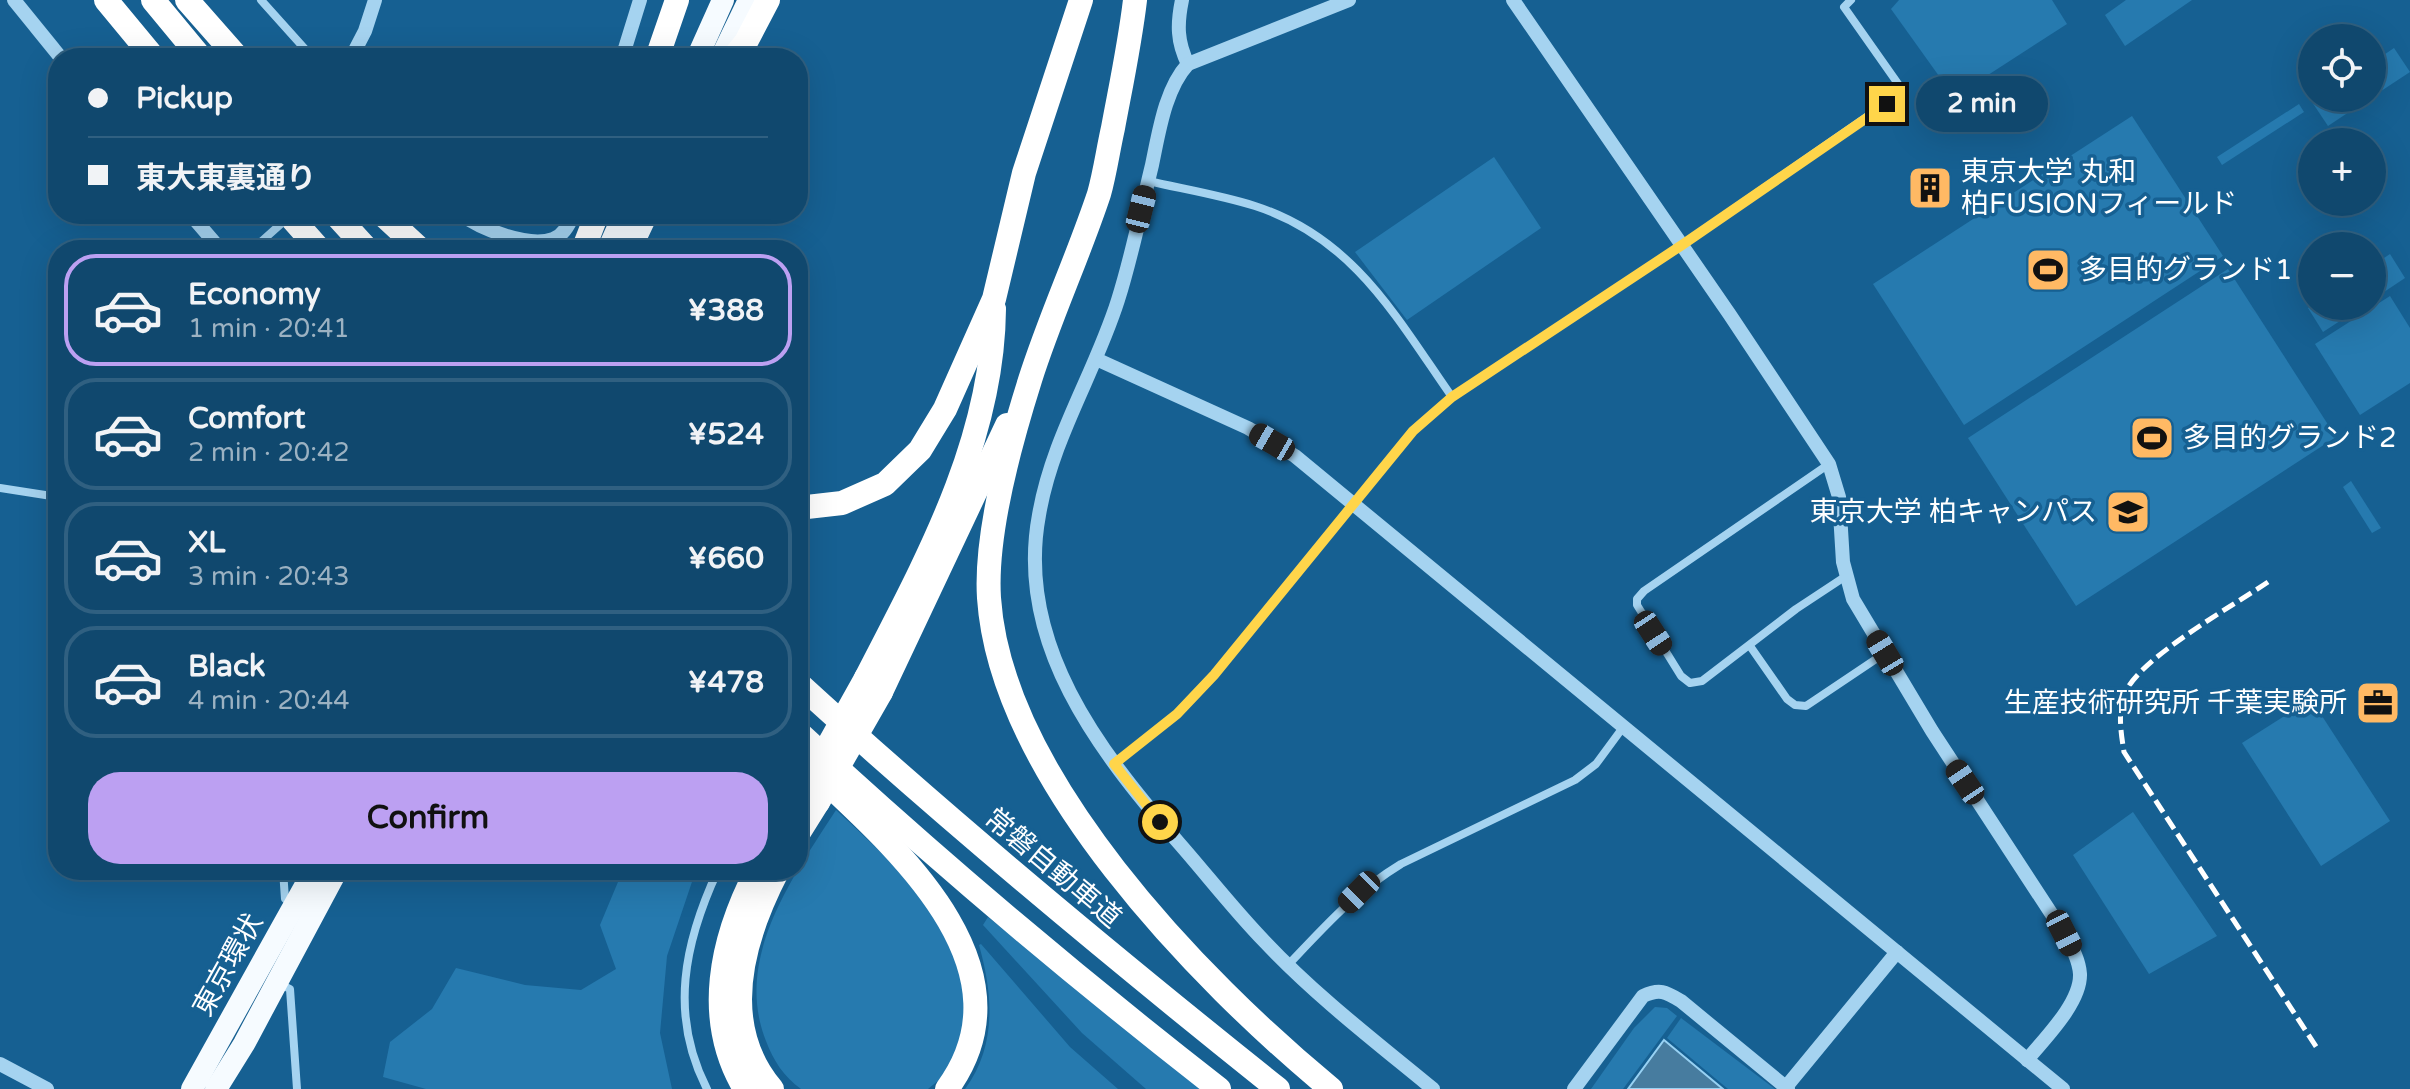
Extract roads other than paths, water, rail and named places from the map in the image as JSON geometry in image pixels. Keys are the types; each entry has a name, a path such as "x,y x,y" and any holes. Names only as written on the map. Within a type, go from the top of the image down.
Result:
{"highway":[{"path":"106,0 146,48"},
{"path":"153,0 193,48"},
{"path":"187,0 229,48"},
{"path":"660,48 677,0"},
{"path":"701,48 723,0"},
{"path":"726,48 749,0"},
{"path":"741,48 768,0"},
{"path":"808,507 842,503 885,484 904,469 920,450 945,409 994,299 1024,173 1081,0"},
{"path":"1135,0 1100,192 1030,380 1004,477 990,560 989,597 993,629 1009,689 1031,737 1055,780 1134,892 1207,976 1290,1055 1331,1089"},
{"path":"298,224 312,240"},
{"path":"344,224 359,240"},
{"path":"393,224 410,240"},
{"path":"873,685 905,602 974,444 988,389 994,343 994,299"},
{"path":"808,794 873,685 1030,380"},
{"name":"常磐自動車道","path":"808,692 1062,915 1278,1089"},
{"path":"808,741 941,859 1219,1089"},
{"path":"808,766 920,880 943,910 962,944 973,982 975,1021 965,1061 947,1089"},
{"name":"東京環状","path":"216,1089 278,982 306,908 312,880"},
{"name":"東京環状","path":"192,1089 306,908 329,880"},
{"path":"745,1089 724,1042 720,992 730,934 752,880"},
{"path":"772,1089 749,1049 740,1015 740,995 749,940 774,880"}],"street":[{"path":"14,0 53,48"},
{"path":"261,0 304,48"},
{"path":"356,48 375,0"},
{"path":"625,48 640,0"},
{"path":"1182,0 1177,21 1181,50 1188,64"},
{"path":"1349,0 1188,64 1177,76 1120,294 1096,359 1068,418 1052,465 1038,515 1035,572 1045,632 1054,659 1084,720 1141,801 1288,965 1433,1089"},
{"path":"1513,0 1829,464 1839,497 1846,576 1853,599 1932,731 2064,933 2077,959 2080,977 2076,993 2065,1013 2027,1060"},
{"path":"1114,764 1177,714 1214,675 1413,431 1452,397 1682,245 1901,93 1901,88 1845,2"},
{"path":"1148,181 1254,206 1307,228 1326,240 1371,282 1452,397"},
{"path":"199,224 212,240"},
{"path":"263,240 279,224"},
{"path":"477,224 486,230 539,240 555,239 569,224"},
{"path":"1096,359 1248,428 1295,456 2063,1089"},
{"path":"1829,464 1644,591 1637,599 1639,611 1681,676 1690,683 1702,681 1796,609 1846,576"},
{"path":"0,488 48,495"},
{"path":"1750,646 1787,699 1795,705 1806,706 1885,653"},
{"path":"1288,965 1359,892 1380,877 1575,780 1596,764 1624,726"},
{"path":"284,880 285,899 306,908"},
{"path":"707,1089 692,1057 688,1040 684,990 696,926 714,880"},
{"path":"1574,1089 1643,996 1655,990 1664,991 1681,1001 1787,1088 1897,952"},
{"path":"278,982 290,989 297,1089"},
{"path":"0,1064 47,1089"}],"railway":[{"path":"2268,582 2169,648 2135,677 2123,698 2121,729 2124,752 2317,1048"}],"place":[{"name":"東京大学 丸和 柏FUSIONフィールド","path":"1930,188"},
{"name":"多目的グランド1","path":"2048,270"},
{"name":"多目的グランド2","path":"2152,438"},
{"name":"東京大学 柏キャンパス","path":"2128,512"},
{"name":"生産技術研究所 千葉実験所","path":"2378,703"}]}
